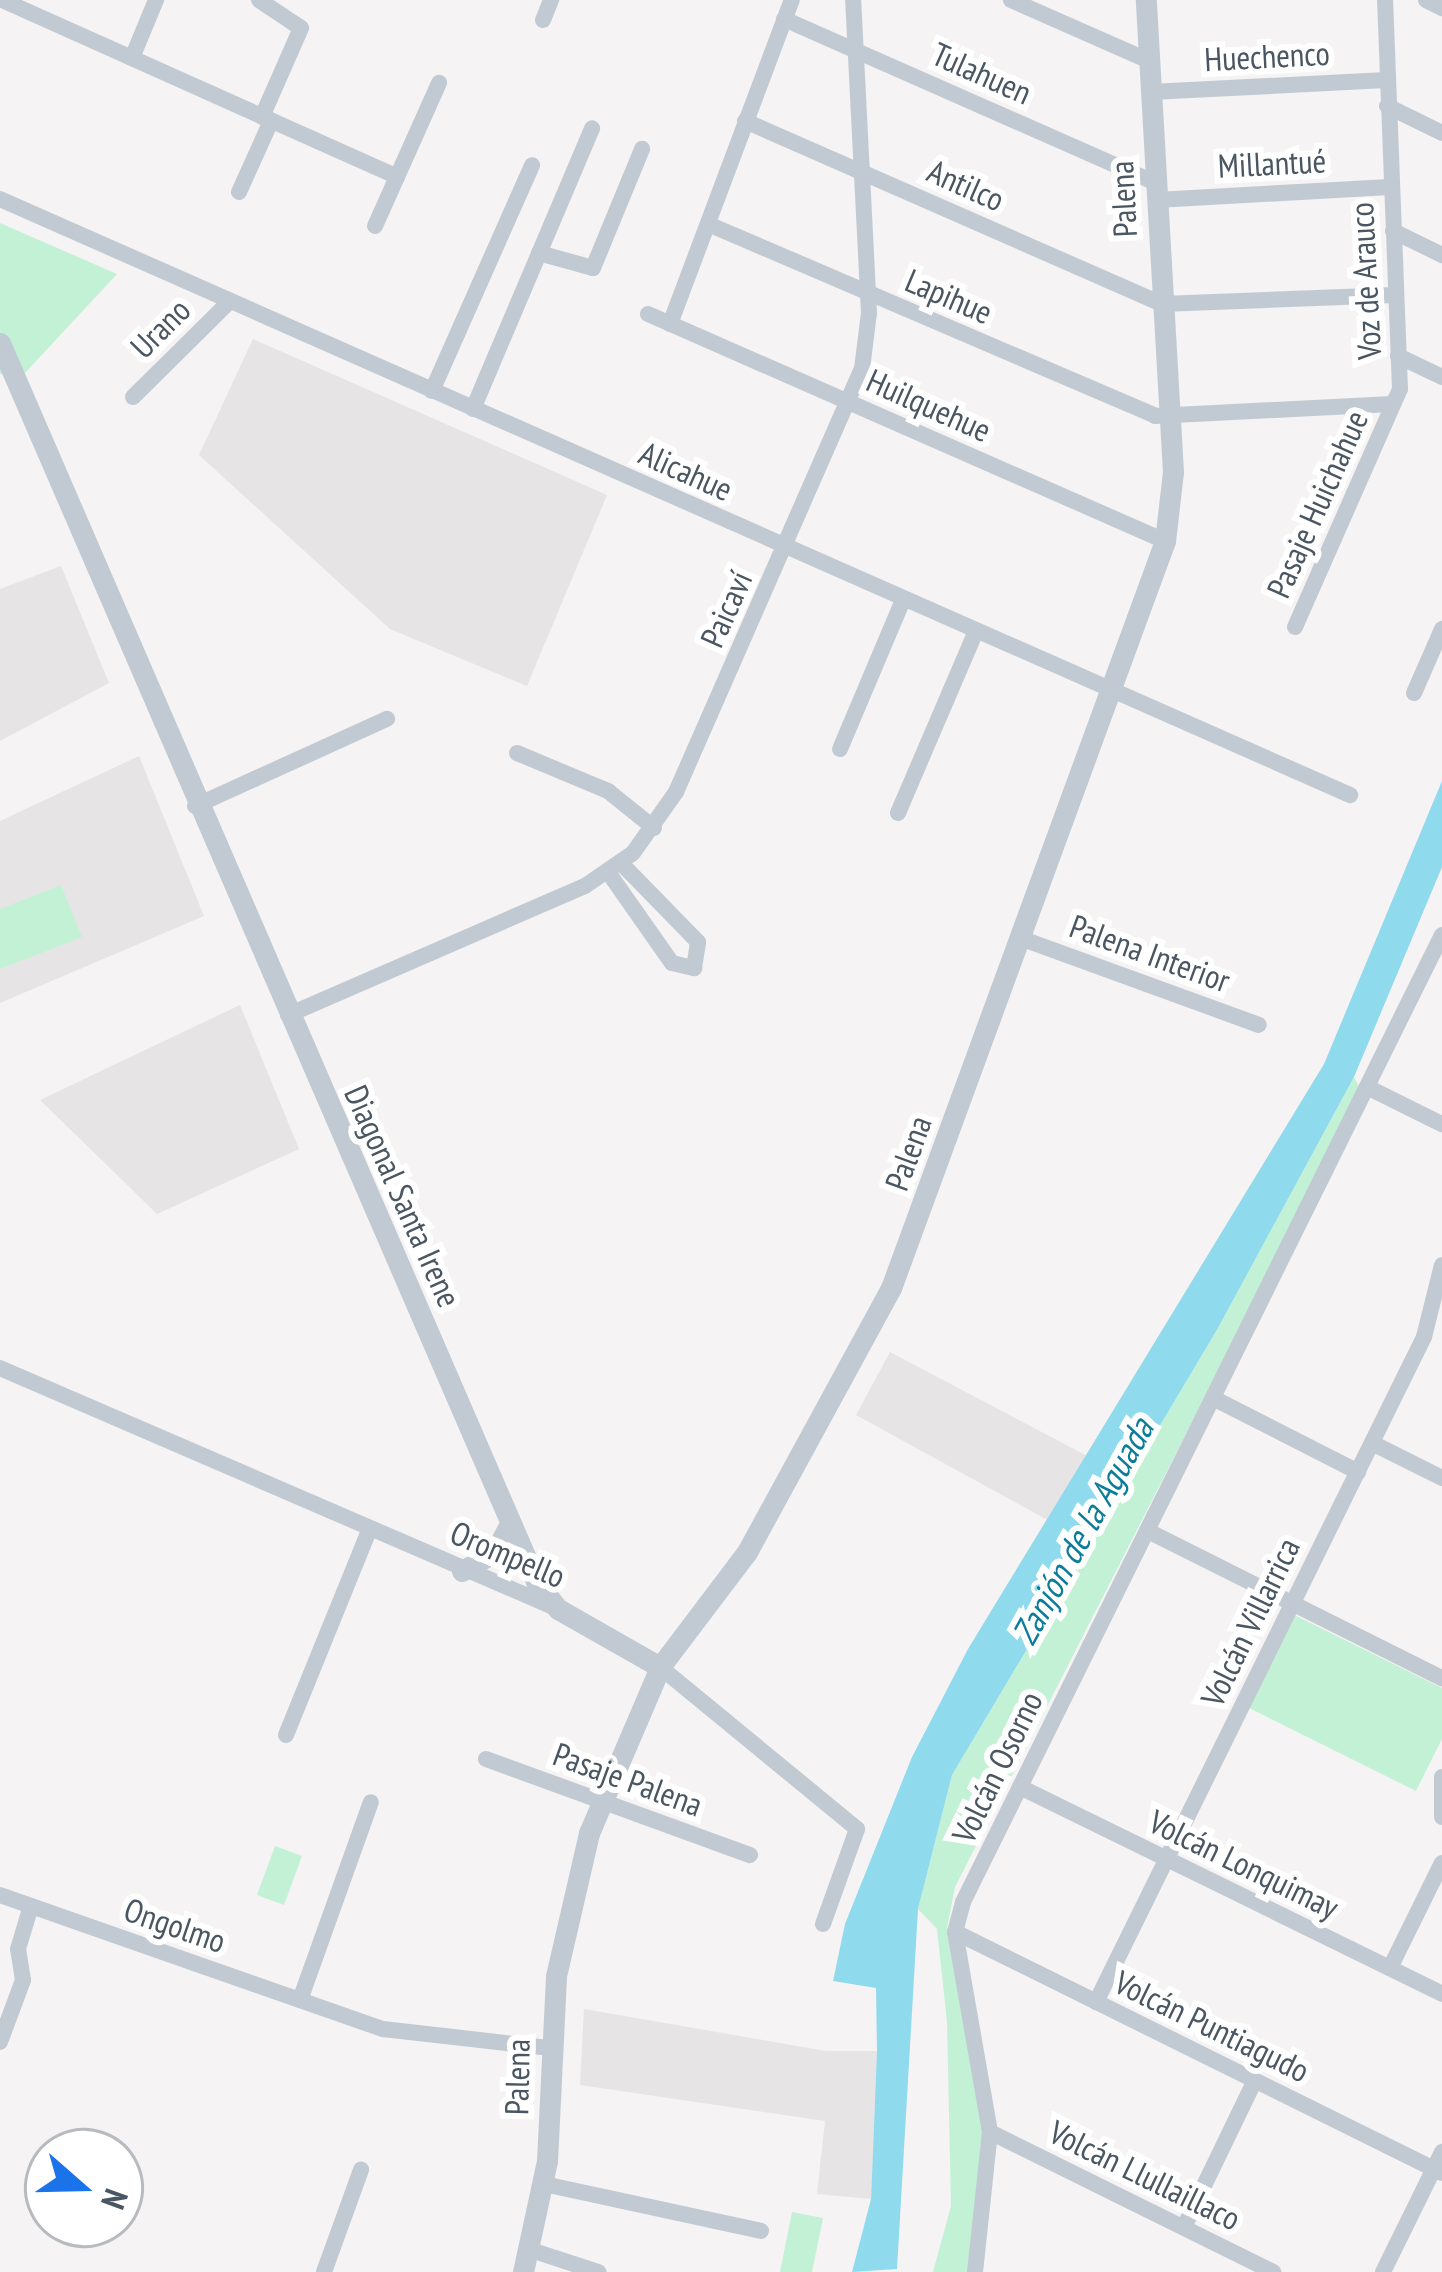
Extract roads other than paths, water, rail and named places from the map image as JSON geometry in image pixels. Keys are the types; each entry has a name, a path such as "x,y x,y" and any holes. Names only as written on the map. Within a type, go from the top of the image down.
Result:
{"street":[{"path":"2,0 397,177"},
{"path":"131,58 156,0"},
{"path":"239,192 302,28 259,0"},
{"path":"543,20 551,0"},
{"path":"670,324 792,0"},
{"name":"Paicaví","path":"288,1015 615,868 654,829 850,403 869,293 853,0"},
{"path":"1011,0 1149,61"},
{"name":"Palena","path":"527,2261 544,2184 550,2048 562,1934 600,1803 660,1667 736,1572 870,1334 1165,541 1168,419 1146,0"},
{"name":"Voz de Arauco","path":"1168,419 1392,404 1398,356 1384,0"},
{"path":"1426,0 1442,8"},
{"name":"Tulahuen","path":"784,19 1156,191"},
{"name":"Huechenco","path":"1151,92 1386,80"},
{"path":"375,226 440,82"},
{"path":"1387,106 1442,133"},
{"name":"Antilco","path":"745,121 1162,304"},
{"path":"473,409 592,128"},
{"path":"538,253 593,268 642,149"},
{"path":"432,391 532,165"},
{"name":"Millantué","path":"1156,191 1390,187"},
{"name":"Alicahue","path":"0,199 1349,795"},
{"name":"Lapihue","path":"708,224 1168,419"},
{"path":"1393,231 1442,255"},
{"path":"1162,304 1395,295"},
{"name":"Urano","path":"134,397 230,301"},
{"name":"Huilquehue","path":"648,314 1165,541"},
{"name":"Diagonal Santa Irene","path":"0,343 195,806 510,1524 558,1609"},
{"path":"1398,356 1442,377"},
{"name":"Pasaje Huichahue","path":"1295,627 1392,404"},
{"path":"840,749 903,599"},
{"path":"1414,693 1442,629"},
{"path":"898,813 976,632"},
{"path":"195,806 387,719"},
{"path":"517,753 608,790 654,829"},
{"path":"615,868 701,947 694,968 672,963 615,868"},
{"name":"Volcán Osorno","path":"955,1933 1020,1787 1442,935"},
{"name":"Palena Interior","path":"1020,938 1259,1025"},
{"path":"1367,1087 1442,1124"},
{"name":"Volcán Villarrica","path":"1096,2002 1426,1331 1442,1265"},
{"name":"Orompello","path":"0,1368 558,1609 660,1667 856,1829 823,1924"},
{"path":"1214,1398 1358,1472"},
{"path":"1372,1443 1442,1478"},
{"path":"462,1571 495,1552 510,1524"},
{"path":"286,1735 369,1531"},
{"path":"1148,1531 1442,1678"},
{"name":"Pasaje Palena","path":"486,1759 750,1855"},
{"path":"1442,1777 1442,1817"},
{"name":"Volcán Lonquimay","path":"1020,1787 1442,1994"},
{"path":"299,2000 371,1802"},
{"path":"1390,1968 1442,1863"},
{"name":"Ongolmo","path":"0,1895 416,2037 550,2048"},
{"path":"0,2042 22,1980 18,1949 31,1906"},
{"path":"955,1933 990,2132 975,2272"},
{"name":"Volcán Puntiagudo","path":"955,1933 1439,2165"},
{"path":"0,1961 18,1949"},
{"path":"1184,2227 1256,2080"},
{"name":"Volcán Llullaillaco","path":"990,2132 1273,2272"},
{"path":"1383,2272 1439,2165"},
{"path":"324,2272 361,2170"},
{"path":"544,2184 761,2231"},
{"path":"527,2261 598,2272"}],"water":[{"name":"Zanjón de la Aguada","path":"1442,781 1442,867 1354,1077 1218,1328 952,1775 918,1909 897,2269 852,2272 871,2199 876,1988 833,1981 845,1924 912,1757 968,1649 1324,1064"}]}
